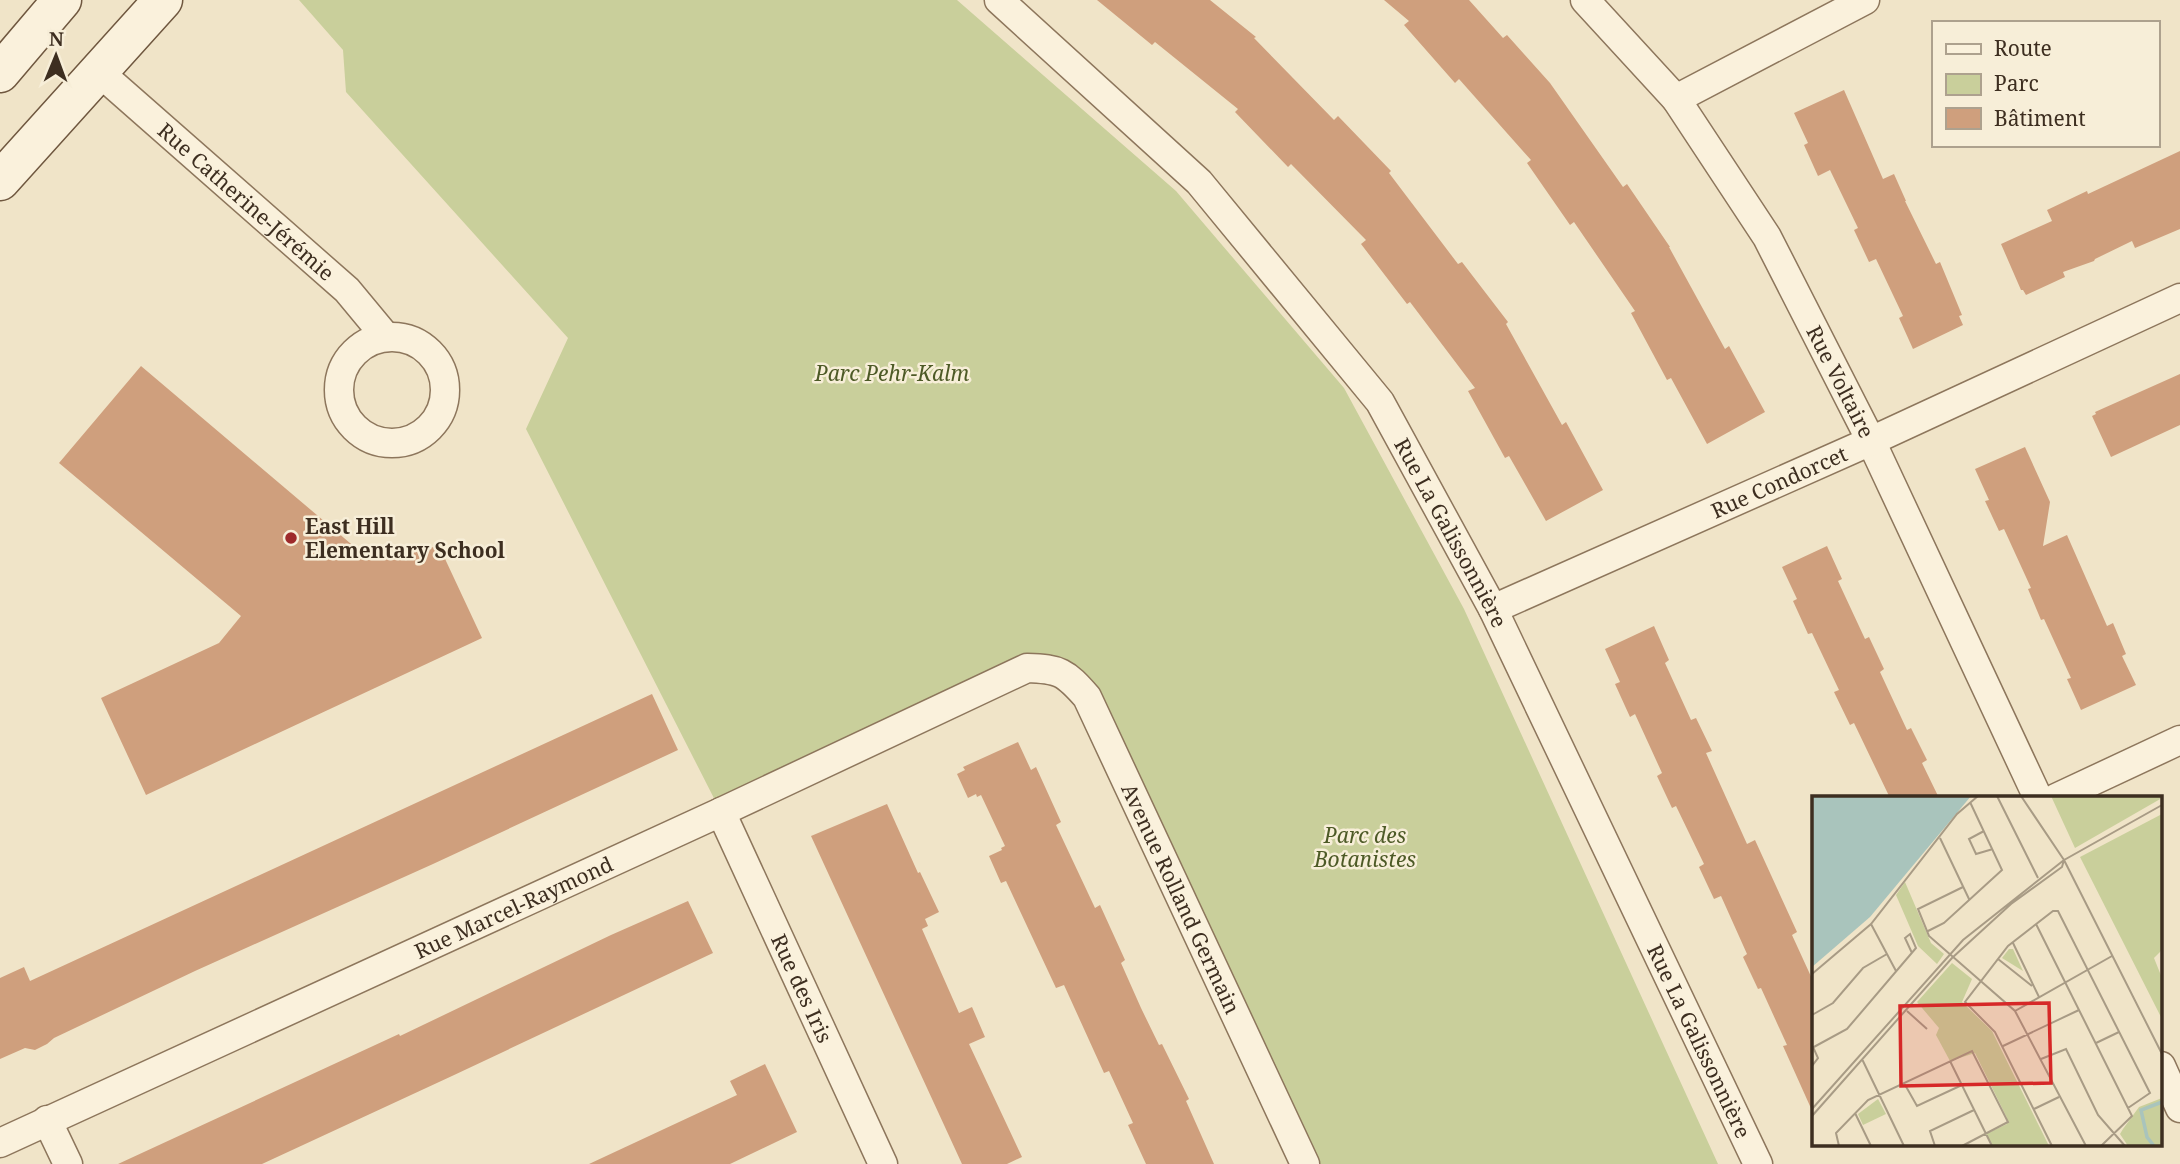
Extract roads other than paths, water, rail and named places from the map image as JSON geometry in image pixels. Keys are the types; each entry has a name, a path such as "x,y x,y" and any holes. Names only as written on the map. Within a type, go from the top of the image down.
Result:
{"main road":[{"path":"0,73 62,0"},
{"path":"0,181 163,0"}],"street":[{"name":"Rue La Galissonnière","path":"999,0 1199,182 1380,402 1493,609 1758,1164"},
{"name":"Rue Voltaire","path":"1585,0 1676,99 1768,237 1871,441 2037,796"},
{"path":"1676,99 1865,0"},
{"name":"Rue Catherine-Jérémie","path":"99,72 347,290 386,337"},
{"name":"Rue Condorcet","path":"1493,609 1871,441 2180,299"},
{"name":"Rue Marcel-Raymond","path":"0,1143 721,812 1027,668"},
{"name":"Avenue Rolland Germain","path":"1027,668 1049,669 1065,674 1087,697 1305,1164"},
{"path":"2060,796 2180,740"},
{"name":"Rue des Iris","path":"721,812 883,1164"},
{"path":"2162,1068 2180,1108"},
{"path":"47,1121 68,1164"}],"place":[{"name":"East Hill Elementary School","path":"291,538"}],"park label":[{"name":"Parc Pehr-Kalm","path":"892,373"},
{"name":"Parc des Botanistes","path":"1365,847"}]}
